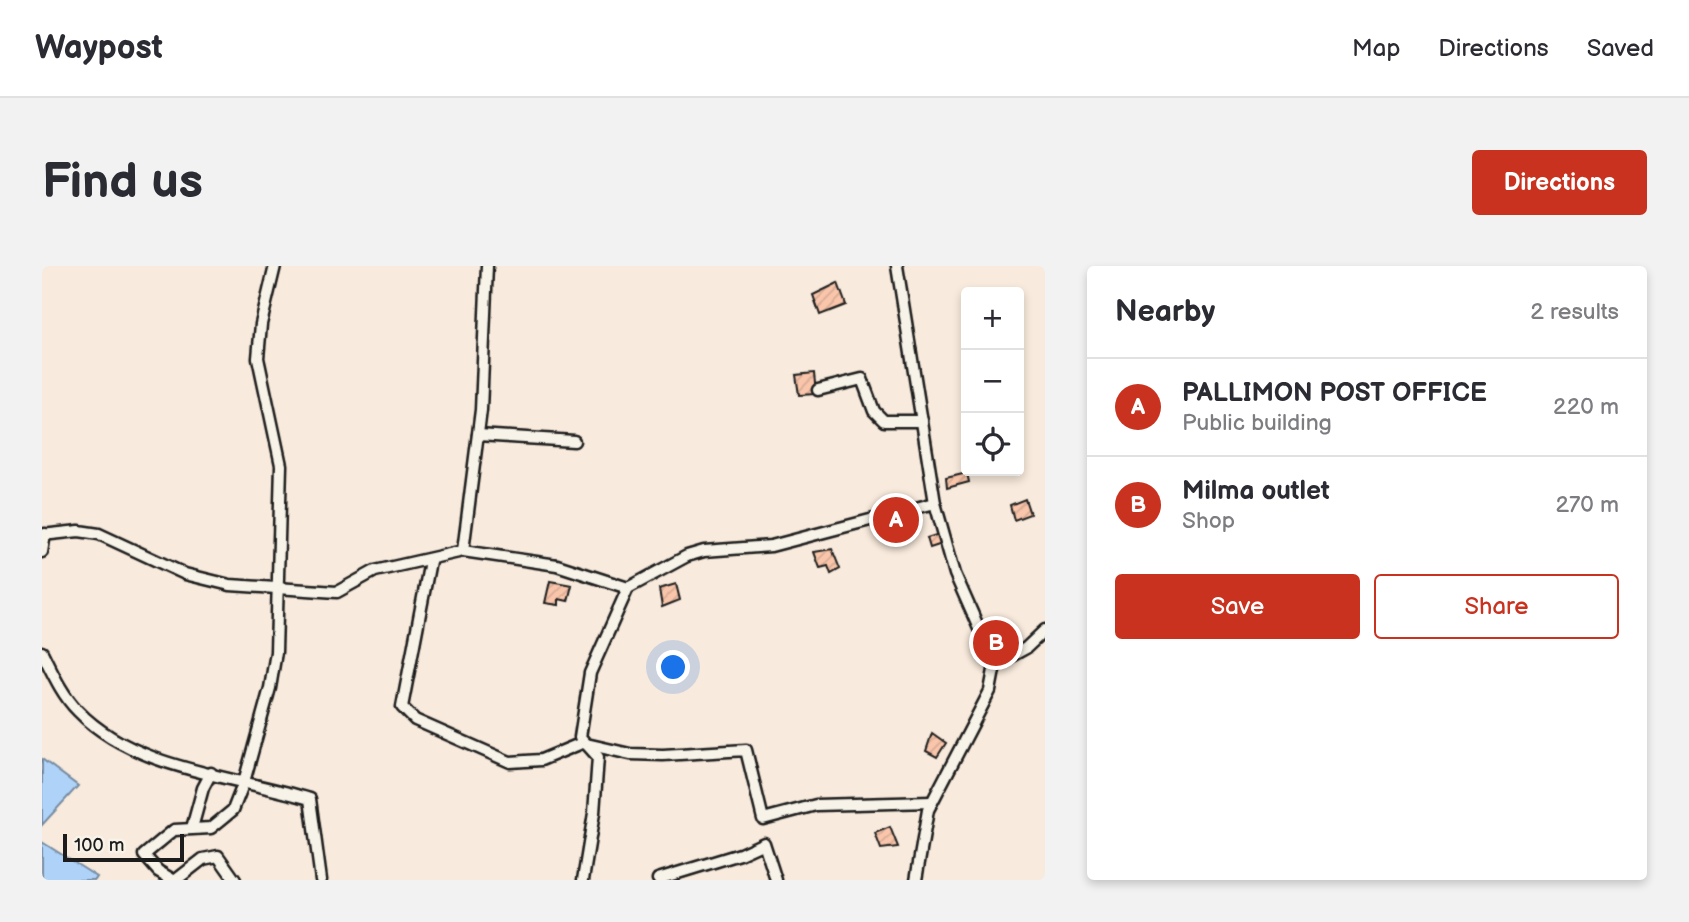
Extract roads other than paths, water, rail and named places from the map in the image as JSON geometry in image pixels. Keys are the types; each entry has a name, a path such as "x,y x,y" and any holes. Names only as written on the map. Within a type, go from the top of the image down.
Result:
{"street":[{"path":"235,880 218,856 203,859 175,880 158,871 145,855 174,830 216,827 236,806 270,688 276,652 275,589 281,465 258,358 261,324 275,266"},
{"path":"464,551 478,435 487,266"},
{"path":"897,266 935,502 955,574 995,665 990,691 928,810 916,880"},
{"path":"818,390 862,379 874,411 884,422 922,421"},
{"path":"478,435 574,441"},
{"path":"583,880 594,813 598,757 594,750 582,743 580,737 590,673 628,588 687,556 704,551 771,546 935,502"},
{"path":"42,552 44,535 79,531 99,534 185,574 230,585 337,592 375,571 430,561 464,551 557,565 628,588"},
{"path":"430,561 402,707 406,714 510,762 541,760 582,743 630,754 663,755 746,750 763,819 816,805 932,802"},
{"path":"995,665 1026,648 1045,630"},
{"path":"42,652 58,685 77,711 134,752 310,799 321,880"},
{"path":"192,828 211,773"},
{"path":"657,879 740,854 764,843 775,880"}],"water":[{"path":"42,759 78,786 42,825"},
{"path":"42,842 97,877 95,880 42,880"}],"place":[{"name":"PALLIMON POST OFFICE","path":"896,520"},
{"name":"Milma outlet","path":"996,643"}]}
